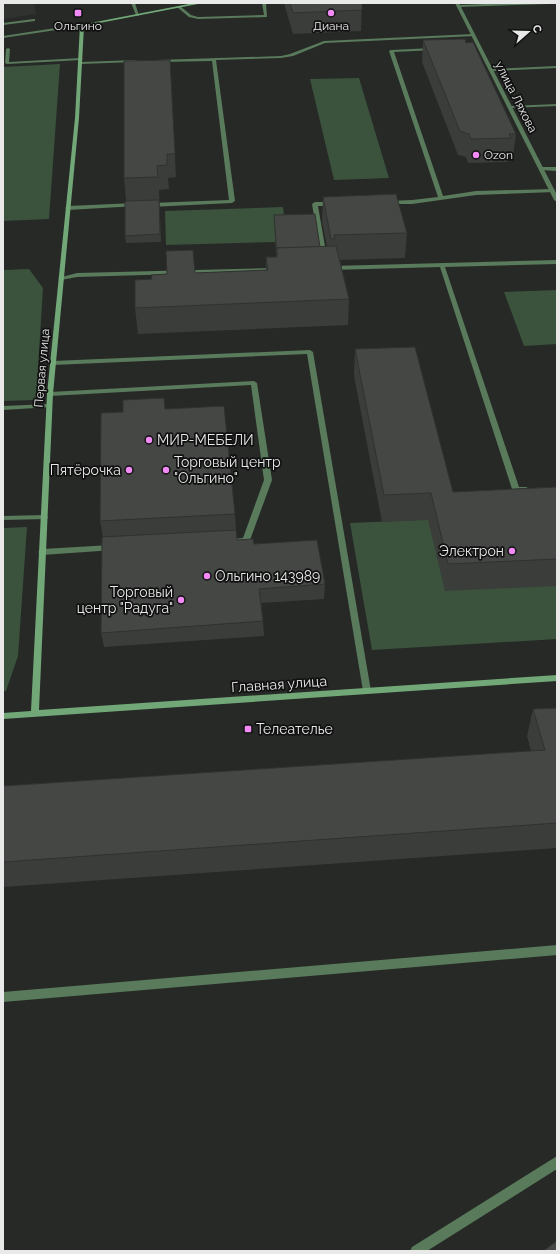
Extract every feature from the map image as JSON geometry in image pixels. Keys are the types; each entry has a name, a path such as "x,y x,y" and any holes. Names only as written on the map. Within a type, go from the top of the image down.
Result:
{"street":[{"path":"133,3 138,15"},
{"path":"3,37 82,25 201,3"},
{"path":"179,7 190,16 198,18 266,16 264,3"},
{"path":"458,4 549,3"},
{"name":"улица Ляхова","path":"458,4 557,200"},
{"path":"3,24 34,20"},
{"name":"Первая улица","path":"35,714 49,406 81,61 82,25"},
{"path":"154,61 281,56 291,55 324,42 473,35"},
{"path":"8,48 7,63 138,61"},
{"path":"472,48 480,48"},
{"path":"435,49 391,51 441,198"},
{"path":"68,208 232,201 214,59"},
{"path":"491,70 557,67"},
{"path":"510,107 557,105"},
{"path":"542,169 557,169"},
{"path":"382,203 412,202 476,194 553,191"},
{"path":"325,261 315,204 337,204"},
{"path":"326,268 557,262"},
{"path":"442,265 516,490 536,488"},
{"path":"61,278 77,275 279,270"},
{"path":"53,363 310,352 367,691"},
{"path":"50,394 254,383 268,480 246,540 230,541"},
{"path":"3,408 49,406"},
{"path":"3,518 44,517"},
{"path":"42,552 115,548"},
{"name":"Главная улица","path":"3,716 557,678"},
{"path":"3,997 557,950"},
{"path":"416,1251 557,1162"}],"green space":[{"path":"60,64 49,219 3,221 3,67"},
{"path":"359,78 389,178 334,180 310,79"},
{"path":"283,207 285,223 276,242 166,245 165,211"},
{"path":"29,269 43,288 36,400 3,401 3,270"},
{"path":"557,290 557,344 524,346 504,292"},
{"path":"554,514 557,522 557,639 372,650 350,523"},
{"path":"27,527 18,656 6,691 3,691 3,528"}],"building":[{"path":"290,3 362,3 362,10 293,13"},
{"path":"465,39 466,43 473,42 516,134 509,134 511,138 471,139 469,134 460,131 423,40"},
{"path":"170,60 175,154 167,154 167,165 157,166 158,177 124,178 124,61"},
{"path":"396,194 407,233 334,235 335,239 331,239 323,197"},
{"path":"159,200 160,234 125,236 125,201"},
{"path":"315,214 320,247 277,248 277,257 274,215"},
{"path":"336,246 349,299 135,308 135,280 152,279 151,275 167,274 166,251 193,250 195,273 268,270 266,257 277,257 277,248"},
{"path":"415,347 453,492 557,487 557,559 448,564 431,493 384,495 355,349"},
{"name":"Торговый центр \"Ольгино\"","path":"164,398 165,409 224,406 235,514 100,521 101,413 123,412 123,400"},
{"name":"Торговый центр \"Радуга\"","path":"236,530 237,540 253,539 254,544 317,540 325,584 259,589 263,621 101,633 102,537"},
{"path":"557,708 557,823 3,862 3,786 545,750 533,709"},
{"path":"557,1241 557,1251 543,1251"}],"place":[{"name":"Ольгино","path":"78,13"},
{"name":"Диана","path":"331,13"},
{"name":"Ozon","path":"476,155"},
{"name":"МИР-МЕБЕЛИ","path":"149,440"},
{"name":"Пятёрочка","path":"129,470"},
{"name":"Торговый центр \"Ольгино\"","path":"166,470"},
{"name":"Электрон","path":"512,551"},
{"name":"Ольгино 143989","path":"207,576"},
{"name":"Торговый центр \"Радуга\"","path":"181,600"},
{"name":"Телеателье","path":"248,729"}]}
